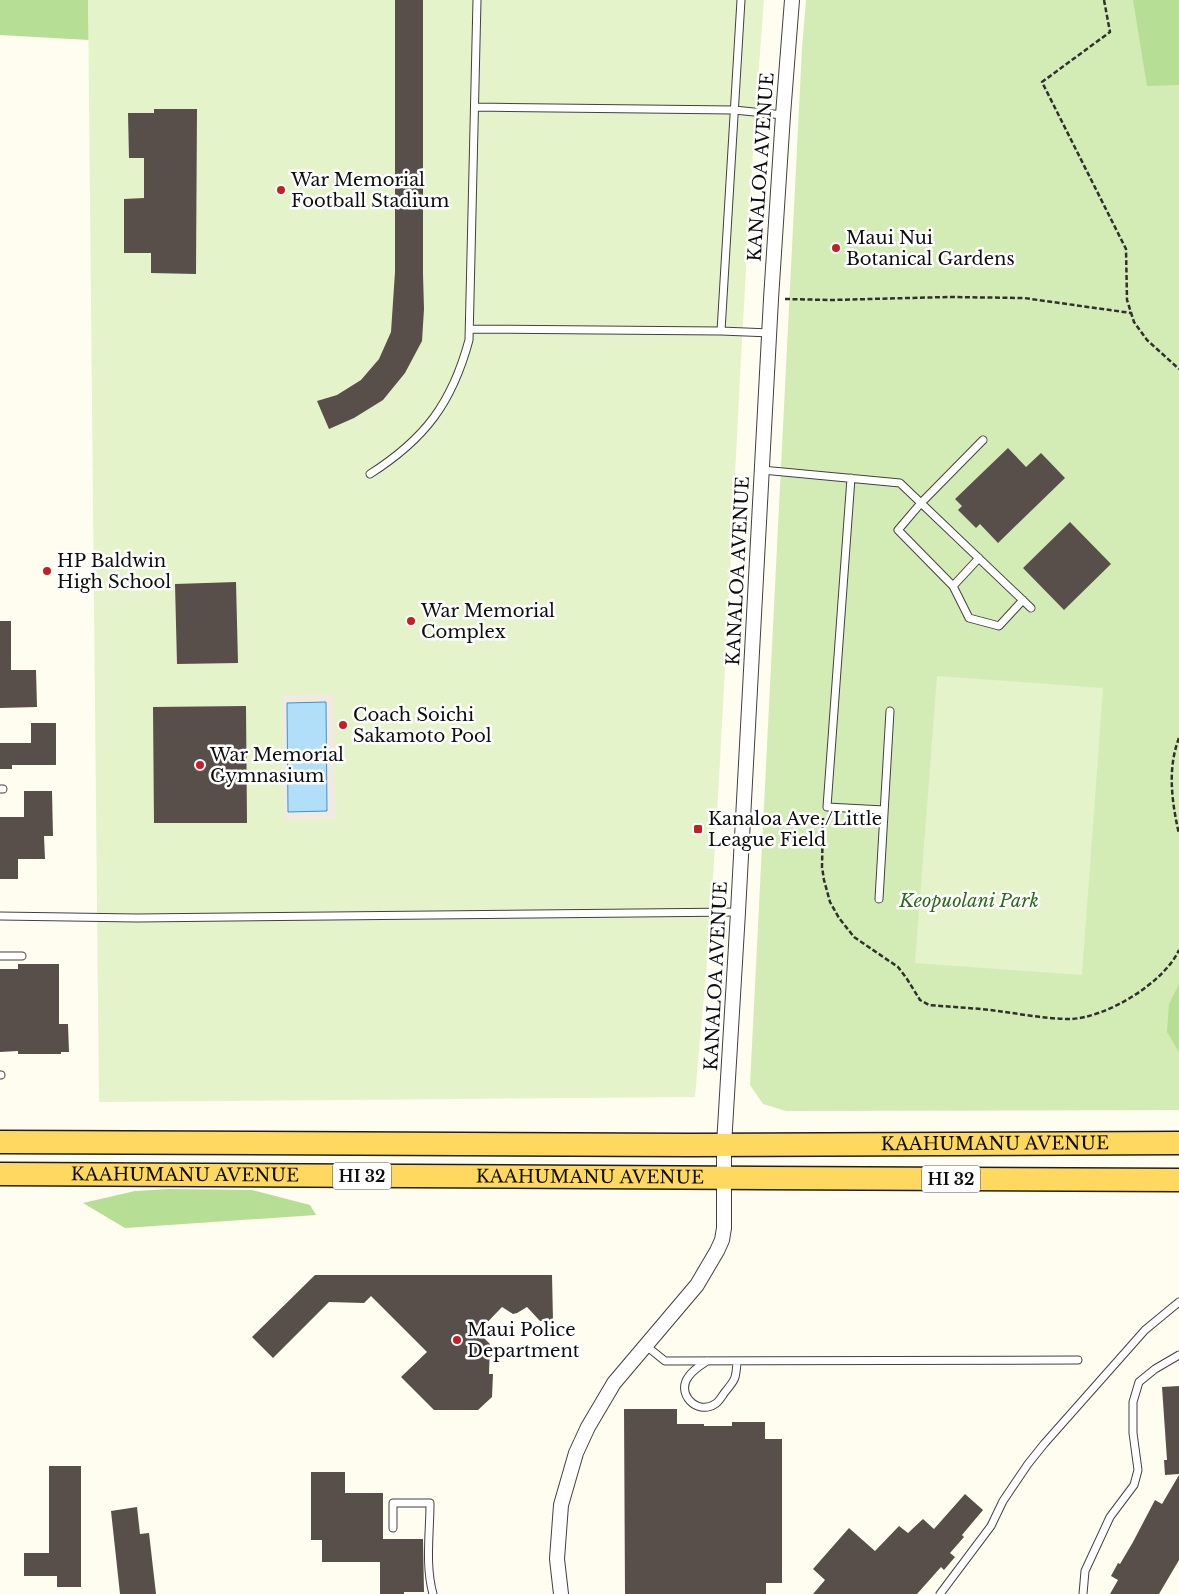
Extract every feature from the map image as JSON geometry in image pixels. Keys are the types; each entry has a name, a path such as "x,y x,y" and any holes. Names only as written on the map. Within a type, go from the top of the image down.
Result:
{"main road":[{"name":"KAAHUMANU AVENUE","path":"0,1142 724,1145 1179,1143"},
{"name":"KAAHUMANU AVENUE","path":"0,1174 1179,1180"}],"street":[{"name":"KANALOA AVENUE","path":"561,1594 557,1559 561,1505 576,1454 588,1427 614,1383 644,1345 697,1285 717,1251 722,1240 724,1228 724,1145 771,299 792,0"}],"lane":[{"path":"370,474 410,445 441,408 453,386 469,340 478,0"},
{"path":"721,331 741,0"},
{"path":"475,107 734,110 783,115"},
{"path":"470,329 770,333"},
{"path":"983,440 921,502 898,530 953,586 969,618 999,626 1023,600"},
{"path":"762,470 900,483 1031,608"},
{"path":"851,478 827,807 884,810"},
{"path":"953,586 979,558"},
{"path":"879,899 890,711"},
{"path":"0,916 147,918 738,912"},
{"path":"0,956 22,956"},
{"path":"940,1594 990,1526 1003,1501 1044,1444 1145,1330 1179,1302"},
{"path":"644,1345 665,1360 1078,1360"},
{"path":"1083,1594 1085,1572 1110,1517 1134,1485 1138,1470 1133,1433 1133,1402 1139,1382 1155,1369 1179,1355"},
{"path":"706,1360 688,1377 685,1388 686,1398 693,1404 703,1408 716,1404 736,1378 737,1360"},
{"path":"393,1528 393,1503 430,1503 429,1556 430,1583 433,1594"}],"path":[{"path":"1104,0 1110,32 1042,82 1126,249 1128,300 1134,322 1147,340 1179,369"},
{"path":"771,299 1024,298 1132,313"},
{"path":"1179,738 1176,745 1172,777 1173,806 1179,834"},
{"path":"823,818 822,867 824,880 830,902 839,918 854,937 898,967 920,1000 929,1005 1072,1019 1091,1015 1124,1002 1143,990 1163,973 1176,957 1179,950"}],"green space":[{"path":"0,0 88,0 89,40 0,35"},
{"name":"War Memorial Complex","path":"88,0 764,0 748,227 711,909 695,1097 99,1102"},
{"name":"Keopuolani Park","path":"806,0 1179,0 1179,1110 786,1111 763,1104 750,1085 802,48"},
{"path":"1133,0 1179,0 1179,85 1147,86"},
{"path":"937,676 1103,688 1082,975 915,963"},
{"path":"1179,984 1179,1052 1167,1032 1169,1004"},
{"path":"169,1189 252,1190 310,1205 316,1215 125,1228 83,1203 135,1191"}],"shaded area":[{"path":"334,694 336,819 284,820 282,695","holes":["326,702 327,811 287,703"]}],"water":[{"path":"326,702 327,811 288,812 287,703"}],"building":[{"path":"395,0 423,0 424,309 422,341 405,373 383,400 354,418 329,429 317,401 337,395 361,380 379,359 391,332 395,272"},
{"path":"154,109 197,109 196,274 151,273 151,253 124,253 124,199 144,198 144,158 129,158 128,113 154,113"},
{"path":"1008,448 1026,467 1041,453 1065,478 998,543 980,524 976,528 958,510 962,506 955,499"},
{"path":"1070,522 1111,564 1064,610 1023,568"},
{"path":"236,582 238,663 177,664 175,584"},
{"path":"0,621 11,621 11,670 36,670 37,707 0,708"},
{"name":"War Memorial Gymnasium","path":"246,706 247,823 154,823 153,707"},
{"path":"31,723 56,723 56,765 12,765 12,769 0,769 0,743 31,743"},
{"path":"24,791 52,791 53,836 44,836 45,859 18,859 18,879 0,879 0,817 24,817"},
{"path":"18,964 59,964 59,1024 68,1024 69,1052 61,1052 61,1054 18,1054 18,1051 0,1052 0,969 18,969"},
{"name":"Maui Police Department","path":"315,1275 552,1275 553,1321 540,1321 527,1307 513,1314 502,1307 478,1332 490,1344 489,1374 493,1374 492,1397 478,1410 434,1410 401,1377 427,1352 371,1296 364,1303 329,1302 273,1358 252,1337"},
{"path":"1179,1386 1179,1474 1165,1475 1164,1460 1167,1460 1162,1387"},
{"path":"624,1409 677,1409 677,1424 732,1426 732,1422 765,1422 765,1439 782,1439 782,1583 766,1583 766,1594 625,1594"},
{"path":"49,1466 81,1466 81,1587 57,1587 57,1576 24,1576 24,1553 49,1553"},
{"path":"311,1472 345,1472 345,1493 383,1493 383,1539 423,1539 424,1592 380,1594 380,1562 322,1562 322,1540 311,1540"},
{"path":"1179,1475 1179,1560 1159,1594 1110,1594 1118,1580 1111,1576 1118,1563 1120,1564 1133,1542 1155,1500 1162,1504"},
{"path":"965,1494 983,1510 950,1553 955,1557 944,1570 941,1567 917,1594 813,1594 825,1580 813,1569 849,1528 875,1551 899,1526 908,1533 923,1519 934,1529"},
{"path":"137,1507 140,1534 149,1533 156,1594 120,1594 111,1511"}],"place":[{"name":"War Memorial Football Stadium","path":"281,190"},
{"name":"Maui Nui Botanical Gardens","path":"836,248"},
{"name":"HP Baldwin High School","path":"47,571"},
{"name":"War Memorial Complex","path":"411,621"},
{"name":"Coach Soichi Sakamoto Pool","path":"343,725"},
{"name":"War Memorial Gymnasium","path":"200,765"},
{"name":"Kanaloa Ave./Little League Field","path":"698,829"},
{"name":"Maui Police Department","path":"457,1340"}]}
